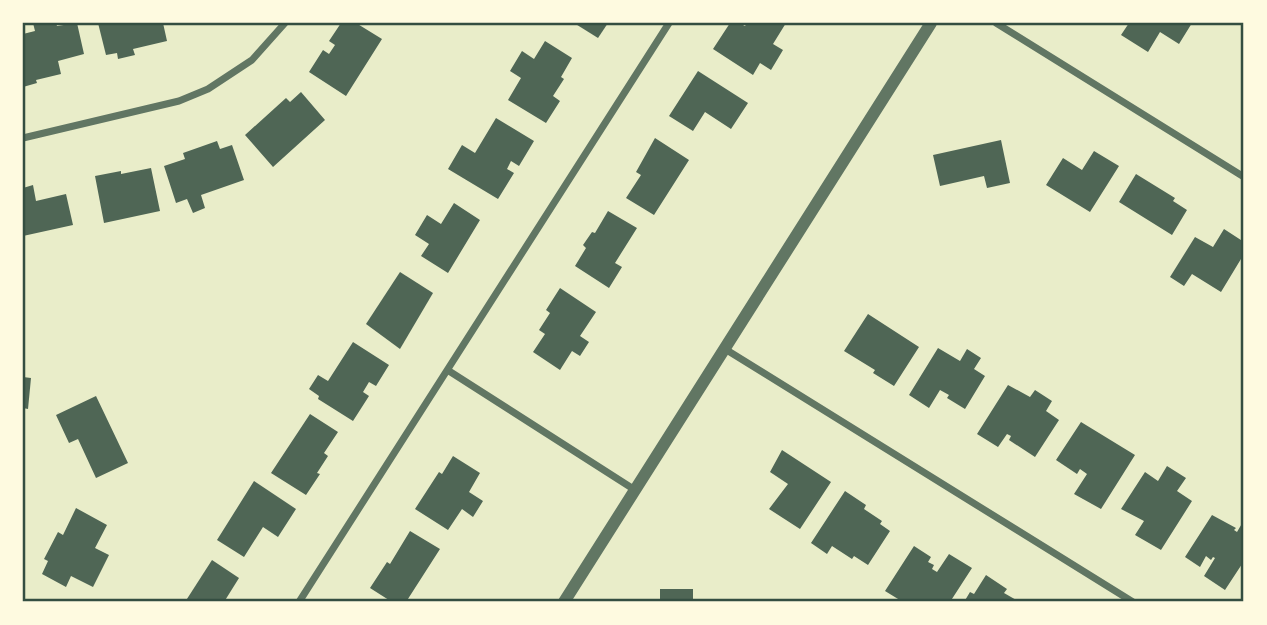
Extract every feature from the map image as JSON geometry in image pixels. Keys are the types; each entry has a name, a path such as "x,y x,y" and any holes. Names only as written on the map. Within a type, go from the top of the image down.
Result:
{"street":[{"path":"23,138 179,101 208,89 252,60 285,23"},
{"path":"299,602 669,23"},
{"path":"564,602 931,23"},
{"path":"996,23 1244,177"},
{"path":"724,349 1133,602"},
{"path":"449,371 635,489"}],"building":[{"path":"33,23 56,23 57,26 77,23 84,54 58,61 61,74 36,80 37,83 23,87 23,34 35,31"},
{"path":"98,23 163,23 167,41 133,49 135,55 118,59 117,53 106,55"},
{"path":"341,23 356,23 382,39 346,96 309,72 323,50 329,54 335,45 329,41"},
{"path":"574,23 608,23 598,38"},
{"path":"730,23 745,26 747,23 786,23 773,44 783,50 771,70 760,63 753,75 713,49"},
{"path":"1129,23 1192,23 1179,44 1160,32 1148,52 1121,35"},
{"path":"545,41 572,58 561,77 564,79 553,96 560,101 546,123 508,100 521,78 510,71 522,51 534,59"},
{"path":"698,71 748,103 731,129 705,112 693,131 669,116"},
{"path":"301,92 325,120 273,167 245,135 286,98 290,102"},
{"path":"496,118 534,141 519,166 511,161 507,169 514,173 498,199 448,169 462,145 475,153"},
{"path":"655,138 689,160 654,215 626,198 641,175 636,172"},
{"path":"1001,140 1010,183 987,188 984,176 940,186 933,155"},
{"path":"217,141 220,149 232,145 244,180 201,195 205,208 193,213 187,199 176,203 164,166 185,159 183,153"},
{"path":"1094,151 1119,166 1090,212 1046,185 1063,158 1082,170"},
{"path":"151,168 160,211 104,223 95,176"},
{"path":"1136,174 1175,198 1173,201 1187,210 1172,235 1119,202"},
{"path":"33,185 36,201 66,194 73,225 23,236 23,188"},
{"path":"454,203 480,220 448,273 421,256 429,244 415,235 427,215 441,224"},
{"path":"608,211 637,228 615,263 622,267 609,288 575,266 586,248 583,245 592,232 595,233"},
{"path":"1224,229 1244,242 1244,254 1221,292 1192,274 1184,286 1170,277 1195,237 1213,247"},
{"path":"400,272 433,293 400,349 366,324"},
{"path":"560,288 596,312 580,336 589,342 580,356 572,351 560,370 533,352 545,334 539,330 550,313 546,310"},
{"path":"868,314 919,347 894,386 873,373 875,370 844,351"},
{"path":"353,342 389,365 376,386 369,382 363,392 369,396 353,421 318,399 319,396 309,389 318,375 328,381"},
{"path":"938,348 960,361 967,349 981,358 974,369 985,376 965,409 947,398 949,395 940,390 929,408 909,395"},
{"path":"23,377 31,378 28,409 23,408"},
{"path":"1008,385 1030,397 1035,390 1052,401 1046,411 1059,420 1035,457 1009,440 1011,436 1007,434 998,447 977,434"},
{"path":"96,396 128,463 96,478 78,439 69,443 56,415"},
{"path":"310,414 338,432 324,453 328,456 317,473 320,474 306,495 271,473"},
{"path":"1081,422 1135,455 1101,509 1074,494 1087,474 1080,469 1077,474 1056,460"},
{"path":"782,450 831,482 800,529 769,509 788,484 770,472"},
{"path":"453,456 480,473 469,492 483,501 473,517 462,509 448,530 415,509"},
{"path":"1167,466 1186,478 1177,491 1192,501 1161,550 1135,535 1144,521 1121,509 1145,472 1158,481"},
{"path":"254,481 296,509 278,537 263,527 244,557 217,540"},
{"path":"845,491 866,505 864,509 882,521 880,524 890,531 868,565 854,556 852,559 832,546 827,554 811,543"},
{"path":"76,508 107,525 95,548 109,555 93,587 71,576 66,587 42,574 48,561 44,559 58,532 63,535"},
{"path":"1212,515 1236,528 1234,530 1237,532 1244,520 1244,561 1225,590 1204,576 1215,558 1211,560 1206,556 1200,567 1185,557"},
{"path":"410,531 440,549 406,602 392,602 370,588 387,562 390,564"},
{"path":"914,546 931,557 928,562 934,565 932,569 937,572 949,554 972,568 950,602 903,602 885,591"},
{"path":"212,560 239,578 224,602 185,602"},
{"path":"986,575 1007,589 1004,593 1020,602 964,602 970,592 974,594"},
{"path":"660,589 693,589 693,602 660,602"}]}
